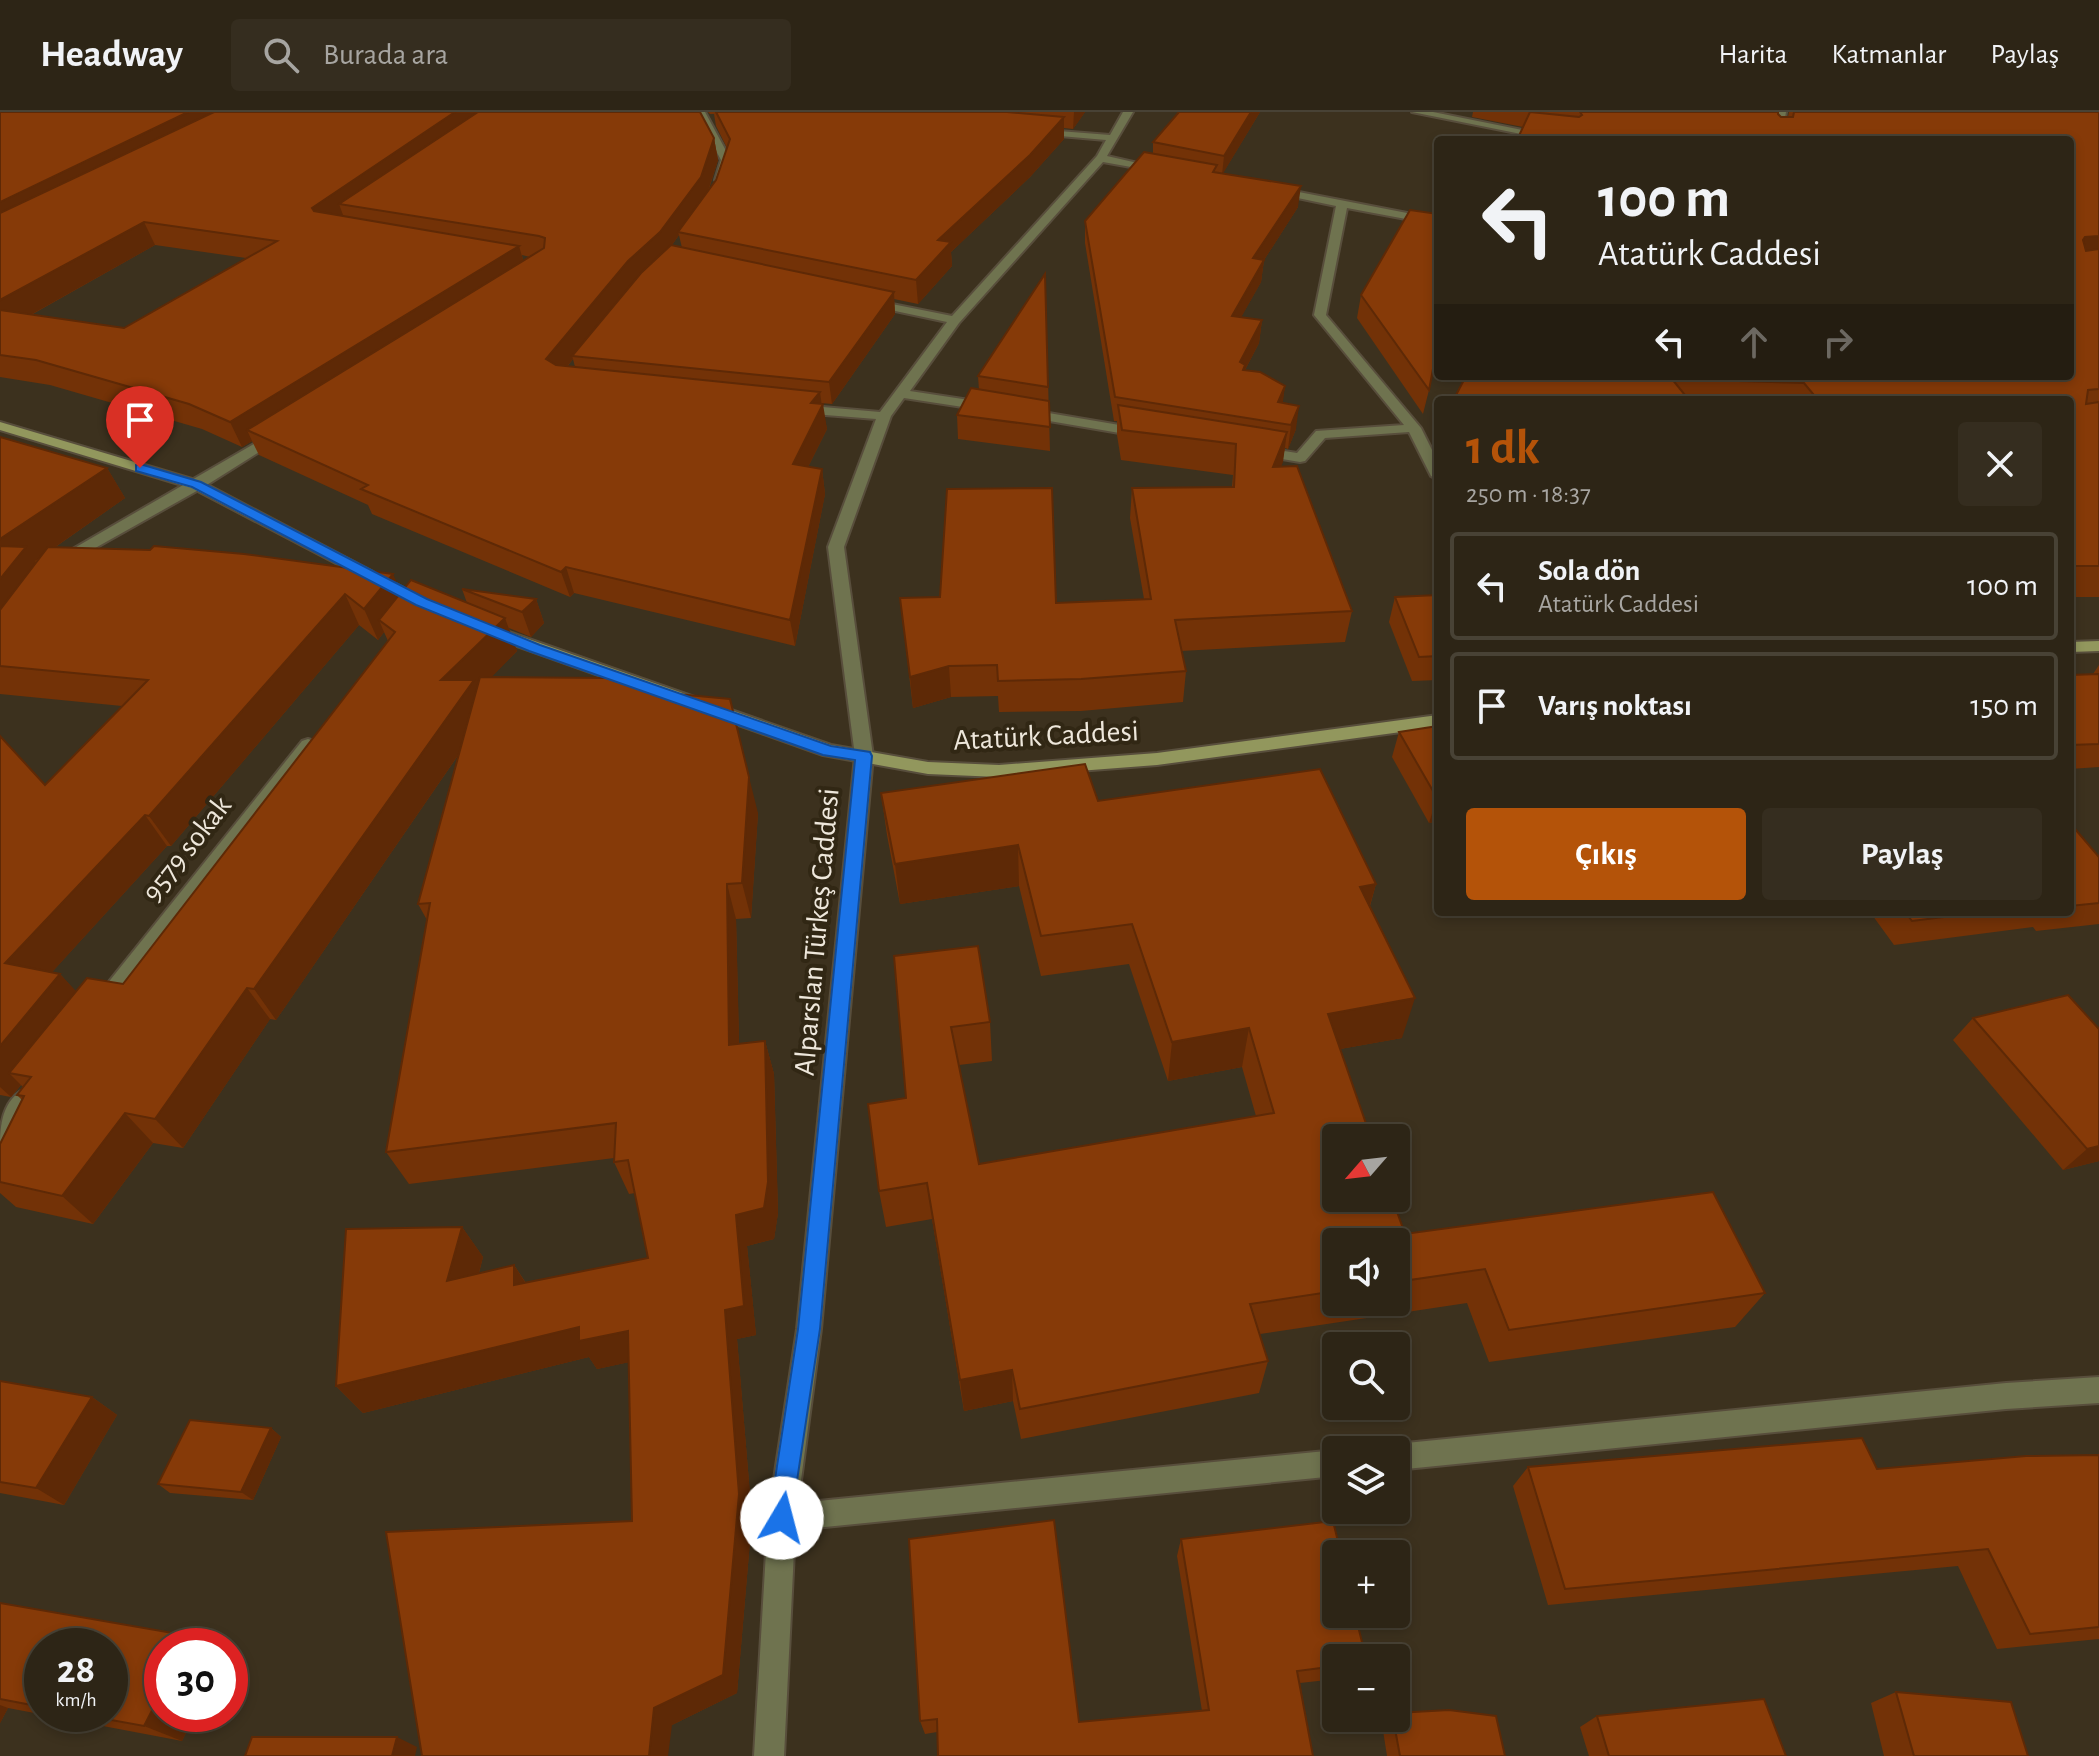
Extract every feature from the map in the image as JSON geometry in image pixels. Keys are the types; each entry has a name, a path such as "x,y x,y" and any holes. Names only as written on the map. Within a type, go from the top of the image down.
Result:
{"street":[{"name":"Alparslan Türkeş Caddesi","path":"769,1756 782,1518 809,1329 864,756 836,547 884,416 955,320 1101,158 1128,112"},
{"path":"1417,112 1546,136"},
{"path":"1777,136 1781,112"},
{"path":"703,116 721,119"},
{"path":"703,116 726,160 717,187"},
{"path":"1022,129 1113,138"},
{"path":"1101,158 1177,172"},
{"path":"1267,189 1434,221"},
{"path":"1342,204 1320,315 1414,428 1434,468"},
{"path":"850,298 955,320"},
{"path":"900,393 1162,436"},
{"path":"787,408 884,416"},
{"path":"0,426 197,485 423,608"},
{"path":"57,578 76,553 197,485 291,426"},
{"path":"1239,448 1300,458 1321,434 1414,428"},
{"name":"Atatürk Caddesi","path":"478,625 534,648 829,751 928,768 999,771 1157,759 1434,722"},
{"path":"2074,647 2099,646"},
{"name":"9579 sokak","path":"88,1022 323,726"},
{"path":"0,1133 39,1084"},
{"path":"1410,1456 2006,1396 2099,1390"},
{"path":"782,1518 1322,1464"}],"building":[{"path":"0,112 188,112 0,202"},
{"path":"214,112 455,112 312,208 314,211 519,246 230,422 189,404 36,360 0,355 0,310 124,328 277,241 144,222 0,300 0,213"},
{"path":"478,112 700,112 714,138 701,177 660,232 628,261 546,359 556,365 820,392 811,403 823,404 793,464 822,469 790,620 566,567 561,572 361,489 368,485 247,430 544,248 545,238 539,236 339,204"},
{"path":"716,112 1007,112 1064,117 1030,155 938,240 951,242 916,280 678,232 716,180 730,139"},
{"path":"1179,112 1251,112 1224,156 1153,142"},
{"path":"1530,112 1579,117 1582,115 1580,112 1778,112 1781,117 1793,117 1794,112 2099,112 2099,236 2085,237 2083,240 2086,251 2099,249 2099,389 2088,390 2086,404 2099,402 2099,566 2074,566 2074,396 1815,396 1804,383 1705,380 2074,380 2074,136 1519,136"},
{"path":"1144,152 1217,165 1213,172 1301,186 1253,258 1264,260 1232,316 1262,320 1240,362 1245,365 1243,370 1260,372 1285,386 1278,402 1299,406 1291,425 1115,397 1085,221"},
{"path":"1410,210 1434,213 1434,364 1429,390 1361,295"},
{"path":"671,245 894,292 829,382 572,356 641,273"},
{"path":"1045,274 1048,387 978,376"},
{"path":"1464,380 1673,380 1686,396 1456,396"},
{"path":"971,388 1049,401 1050,427 957,415"},
{"path":"1118,405 1287,432 1273,467 1297,466 1352,611 1175,620 1186,671 1081,679 998,681 997,665 949,666 910,677 900,598 940,597 947,489 1052,488 1056,603 1151,599 1132,488 1234,487 1236,444 1122,430"},
{"path":"0,437 107,468 0,539"},
{"path":"0,546 26,547 0,579"},
{"path":"154,546 244,554 393,574 364,609 345,594 149,816 145,815 5,963 60,974 0,1046 0,736 45,785 148,680 0,666 0,610 48,547 150,550"},
{"path":"411,580 505,618 441,680 474,680 254,989 247,988 155,1119 125,1113 62,1196 0,1182 0,1144 24,1096 17,1095 31,1077 9,1073 87,978 123,984 395,632 379,620"},
{"path":"462,589 536,599 522,612"},
{"path":"1434,595 1434,656 1419,657 1395,597"},
{"path":"2099,674 2099,744 2074,745 2074,675"},
{"path":"480,677 611,678 666,693 730,699 749,777 742,883 727,884 729,1045 765,1041 768,1182 764,1208 736,1215 744,1306 725,1310 739,1494 723,1675 654,1708 649,1756 422,1756 386,1532 632,1521 628,1331 579,1341 579,1327 336,1386 346,1229 462,1227 447,1281 514,1265 514,1285 648,1258 628,1160 614,1162 616,1123 386,1152 430,903 418,904"},
{"path":"1434,727 1434,793 1399,732"},
{"path":"1085,764 1098,801 1320,769 1376,884 1360,887 1415,998 1328,1014 1366,1124 1322,1124 1322,1212 1397,1212 1403,1228 1322,1228 1322,1293 1250,1304 1268,1361 1020,1409 1012,1370 960,1380 927,1183 879,1191 868,1104 906,1098 894,956 978,946 990,1022 951,1027 979,1164 1274,1113 1249,1028 1172,1042 1132,924 1041,936 1018,845 895,864 881,793"},
{"path":"2074,828 2099,857 2099,903 2074,906"},
{"path":"1908,916 1952,916 1912,921"},
{"path":"2068,995 2099,1029 2099,1146 2087,1149 1973,1018"},
{"path":"1713,1192 1765,1293 1509,1330 1485,1269 1410,1280 1410,1233"},
{"path":"0,1381 92,1397 36,1488 0,1482"},
{"path":"190,1420 271,1428 241,1492 158,1484"},
{"path":"1862,1438 1877,1469 2026,1456 2099,1455 2099,1627 2030,1634 1988,1549 1565,1589 1528,1467"},
{"path":"1054,1520 1079,1722 1209,1710 1181,1539 1322,1522 1334,1524 1338,1540 1322,1540 1322,1628 1358,1628 1362,1644 1322,1644 1322,1668 1297,1671 1313,1756 938,1756 937,1719 920,1721 909,1539"},
{"path":"0,1603 144,1628 144,1726 128,1723 128,1628 24,1628 24,1704 0,1699"},
{"path":"1896,1692 2011,1702 2028,1756 1914,1756"},
{"path":"1764,1699 1786,1756 1609,1756 1597,1716"},
{"path":"1449,1710 1496,1716 1505,1756 1400,1756 1396,1732 1410,1732 1410,1712"},
{"path":"252,1737 397,1737 392,1756 245,1756"}],"route":[{"path":"140,468 197,485 421,602 534,648 739,717 829,751 864,756 809,1329 782,1518"}]}
